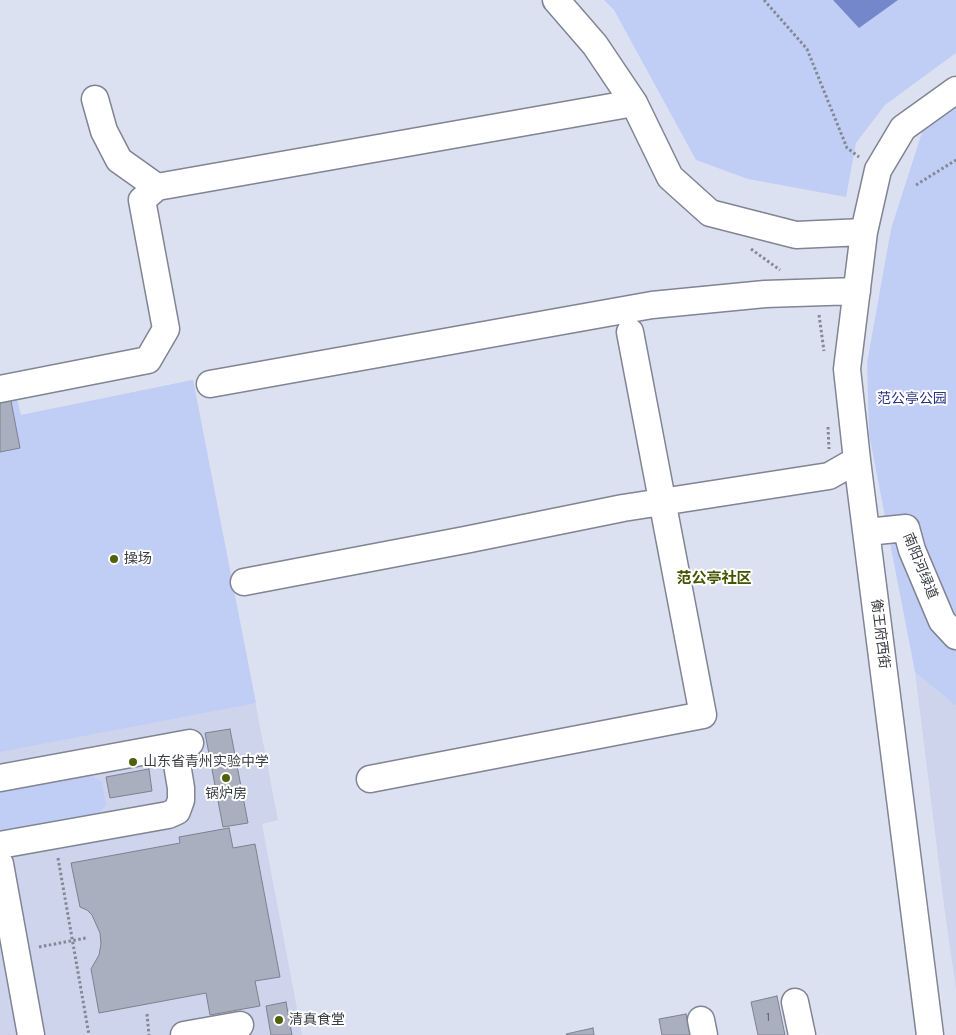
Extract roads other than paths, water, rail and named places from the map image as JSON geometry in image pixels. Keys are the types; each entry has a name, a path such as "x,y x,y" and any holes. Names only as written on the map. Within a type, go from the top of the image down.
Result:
{"street":[{"path":"556,0 595,45 634,103 670,176 710,214 796,235 864,232"},
{"name":"衡王府西街","path":"930,1035 847,369 864,232 878,170 903,128 956,90"},
{"path":"95,99 104,131 119,160 157,187"},
{"path":"0,389 148,360 166,329 142,200 157,187 634,103"},
{"path":"210,384 652,304 765,294 857,291"},
{"path":"370,779 703,715 630,332"},
{"path":"244,582 623,508 829,476 857,460"},
{"name":"南阳河绿道","path":"867,532 906,528 912,550 942,621 956,636"},
{"path":"0,778 182,744 181,800 177,811 168,815 0,845"},
{"path":"0,864 8,953 31,1035"},
{"path":"795,1002 802,1035"},
{"path":"184,1035 240,1025"}],"water":[{"path":"833,0 898,0 859,28"}],"place":[{"name":"操场","path":"114,559"},
{"name":"山东省青州实验中学","path":"133,762"},
{"name":"锅炉房","path":"226,778"},
{"name":"清真食堂","path":"279,1020"}],"district":[{"name":"范公亭社区","path":"714,579"}],"park label":[{"name":"范公亭公园","path":"912,399"}]}
